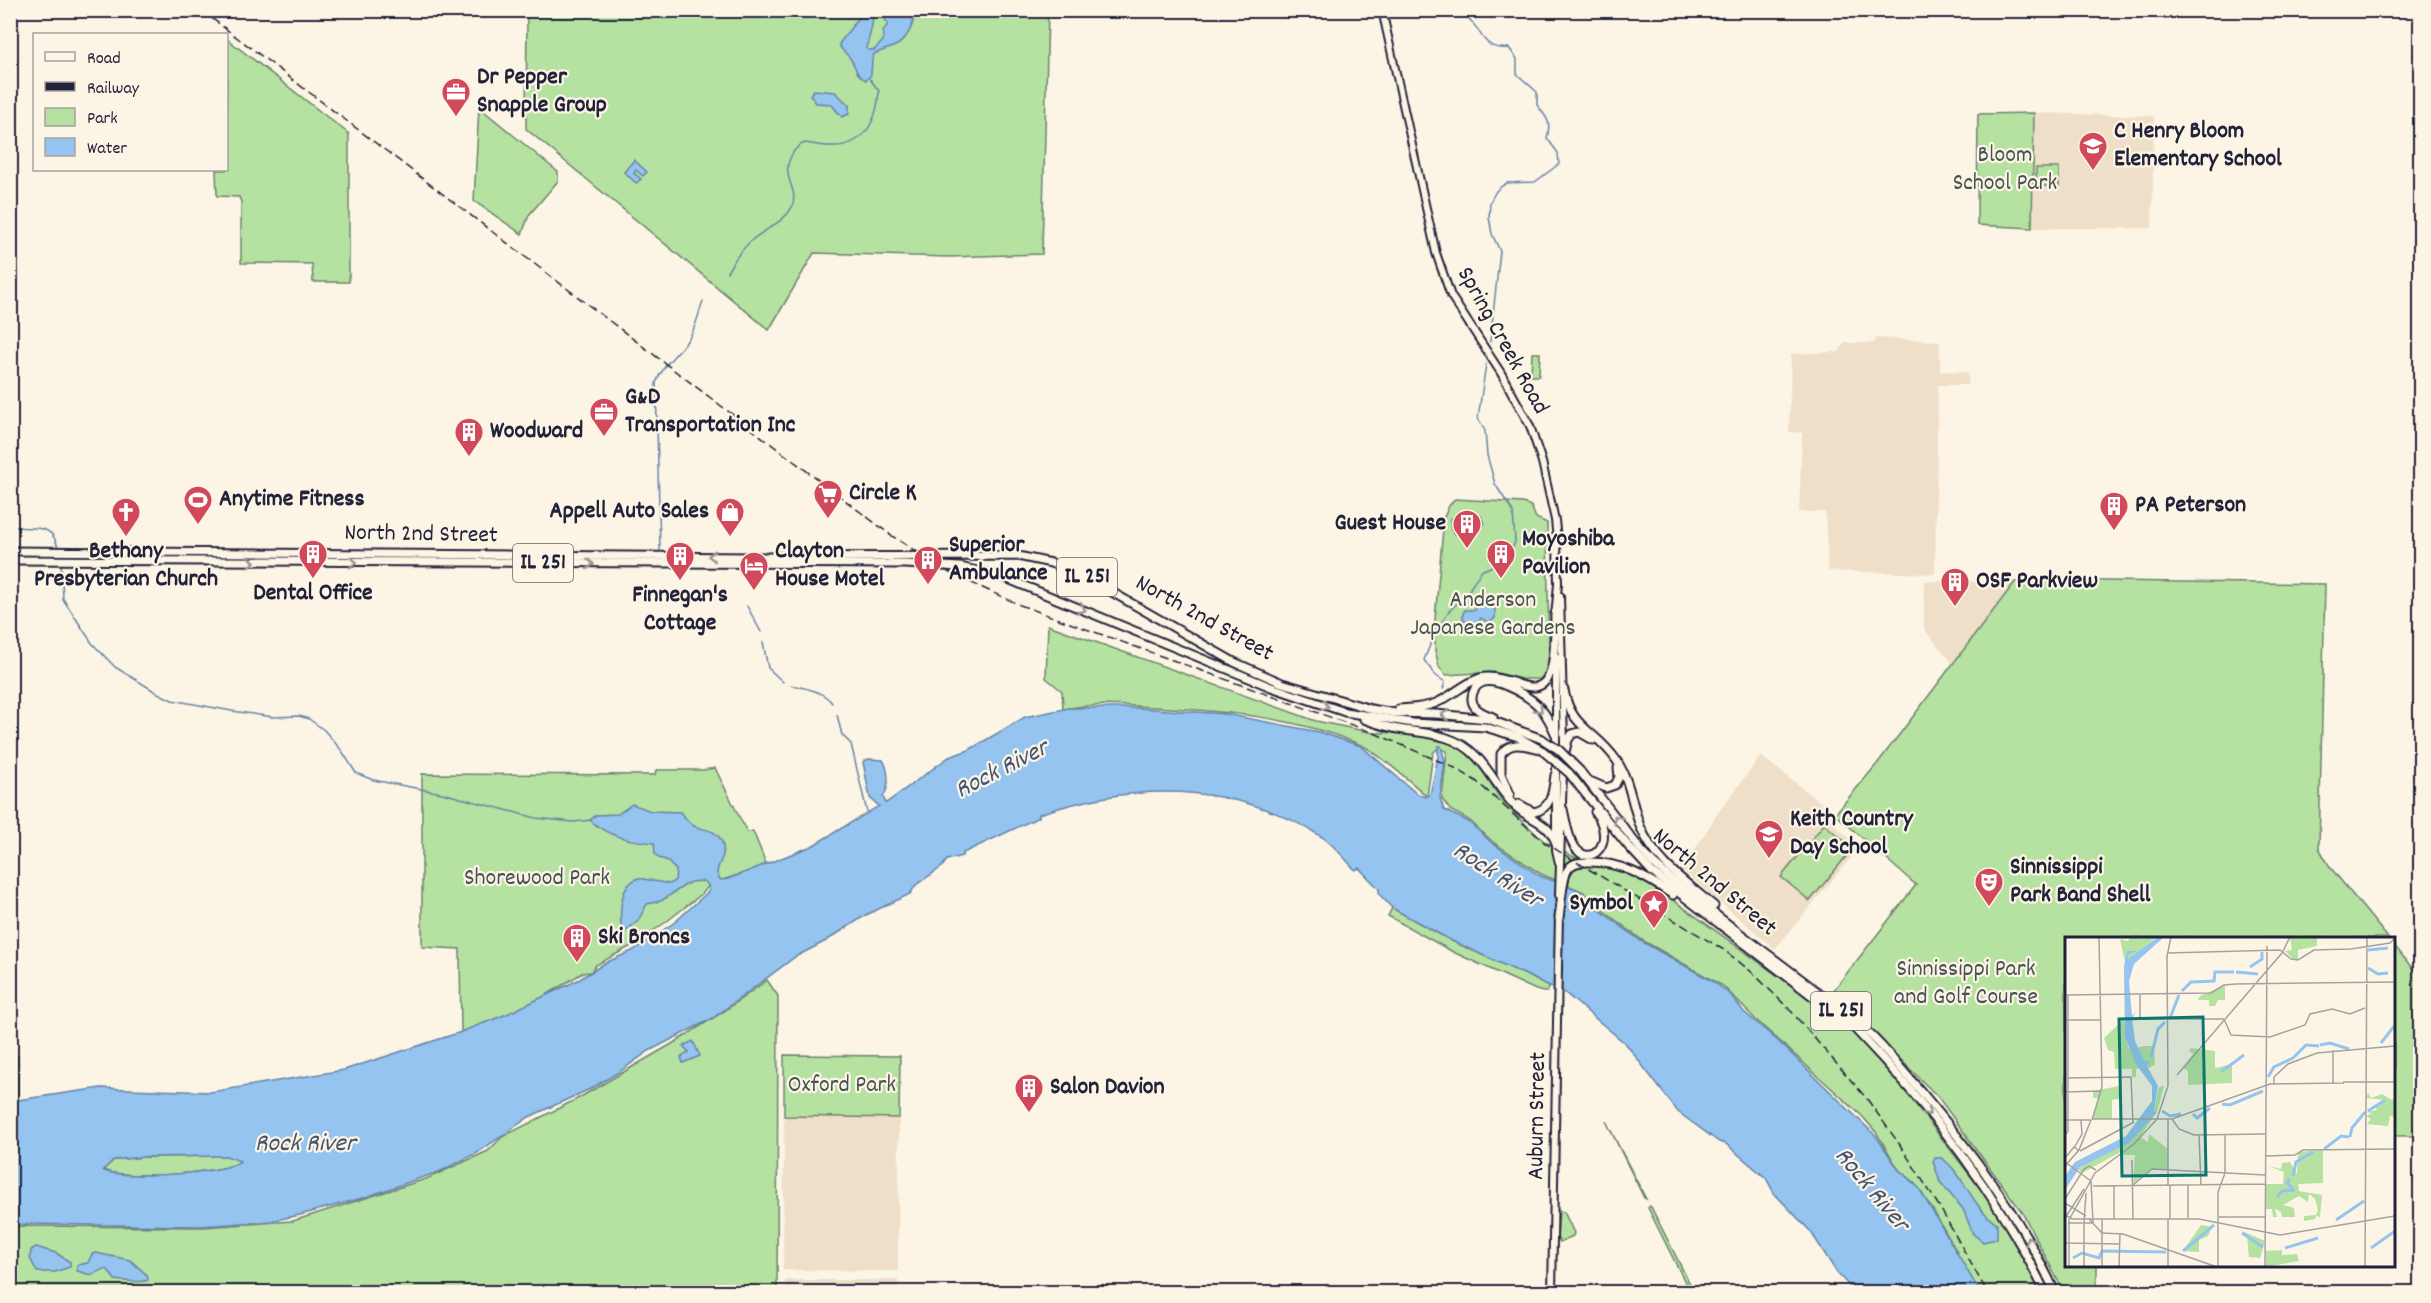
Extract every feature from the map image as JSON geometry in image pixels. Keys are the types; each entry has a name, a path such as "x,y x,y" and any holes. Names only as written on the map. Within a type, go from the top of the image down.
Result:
{"main road":[{"name":"Spring Creek Road","path":"1382,10 1436,253 1451,296 1501,373 1530,426 1542,462 1555,520 1558,584 1562,612 1564,690 1562,853 1559,863"},
{"name":"North 2nd Street","path":"10,551 753,557 1018,556 1051,563 1089,579 1234,662 1282,683 1348,704 1395,713 1488,719 1539,737 1559,750 1582,774 1641,850 1653,862 1859,1024 1898,1065 1971,1154 2012,1211 2040,1260 2055,1293"},
{"name":"North 2nd Street","path":"10,560 904,564 960,567 1004,577 1271,687 1345,712 1413,723 1485,727 1518,737 1542,750 1569,773 1641,860 1703,913 1855,1029 1877,1052 1976,1175 2007,1220 2045,1293"},
{"name":"Spring Creek Road","path":"1558,584 1555,613 1556,843 1559,863 1559,939"},
{"path":"1318,695 1382,707 1416,708 1436,703 1477,679 1488,676 1536,687 1545,684 1551,676 1555,613"},
{"path":"1539,737 1527,728 1482,713 1474,706 1472,700 1472,693 1476,687 1483,682 1492,681 1527,697 1541,708 1556,735"},
{"path":"1564,690 1566,706 1573,718 1607,747 1626,777 1640,826 1648,844 1660,860 1787,969"},
{"path":"1345,712 1403,730 1434,733 1451,738 1465,746 1487,769 1510,801 1525,814 1552,831 1556,843"},
{"path":"1563,760 1568,740 1572,734 1579,732 1588,735 1604,750 1619,770 1619,777 1615,785 1610,787 1598,786 1582,774"},
{"path":"1542,750 1513,745 1504,749 1499,766 1507,789 1520,806 1534,812 1539,811 1550,800 1556,776"},
{"path":"1563,809 1575,848 1584,854 1598,851 1604,843 1604,826 1580,786"},
{"path":"1559,918 1566,872 1570,866 1583,862 1601,862 1626,868 1647,878 1703,913"},
{"name":"Auburn Street","path":"1552,1293 1559,939"}],"shaded area":[{"name":"C Henry Bloom Elementary School","path":"2034,113 2154,116 2152,228 2032,228"},
{"path":"1876,338 1940,341 1940,371 1968,372 1968,385 1938,385 1935,574 1828,571 1825,512 1799,512 1802,433 1789,432 1791,354 1838,352 1845,343 1875,343"},
{"path":"1924,581 2015,582 1953,664 1924,629"},
{"name":"Keith Country Day School","path":"1761,756 1819,801 1833,823 1859,848 1775,949 1682,870 1719,811"},
{"path":"784,1116 899,1118 898,1271 783,1270"},
{"path":"785,1280 898,1280 898,1292 785,1292"}],"green space":[{"path":"527,11 1048,11 1042,254 948,257 814,253 769,330 526,129"},
{"path":"228,40 349,134 349,282 313,282 312,264 241,263 241,202 239,197 217,196 216,171 228,171"},
{"path":"479,107 558,172 558,181 529,215 522,234 474,201"},
{"name":"Bloom School Park","path":"2034,113 2032,228 1977,225 1978,114"},
{"path":"2036,168 2059,168 2059,186 2036,186"},
{"path":"1532,353 1540,353 1539,376 1531,376"},
{"name":"Anderson Japanese Gardens","path":"1455,499 1523,503 1531,506 1536,518 1547,523 1549,662 1547,673 1542,679 1521,679 1494,672 1446,675 1439,667 1435,650 1435,619 1444,517"},
{"name":"Sinnissippi Park and Golf Course","path":"2031,580 2325,584 2319,848 2330,867 2387,937 2065,937 2065,1267 2097,1267 2097,1292 2064,1292 2022,1212 1938,1097 1864,1023 1829,996 1916,885 1835,814 1877,764 2015,582"},
{"path":"1048,625 1316,721 1374,733 1403,732 1434,736 1448,741 1473,756 1503,803 1544,841 1585,863 1605,864 1632,874 1662,892 1843,1023 1909,1096 1993,1205 2041,1292 1980,1292 1964,1270 1957,1252 1934,1212 1913,1181 1899,1170 1876,1132 1862,1116 1756,1020 1723,986 1642,940 1588,899 1584,892 1541,874 1494,843 1469,820 1450,810 1442,799 1447,751 1438,748 1433,753 1427,797 1368,749 1313,728 1234,713 1109,705 1063,709 1062,691 1046,678"},
{"name":"Shorewood Park","path":"715,768 747,832 753,831 767,866 710,884 703,893 666,922 633,945 596,965 591,972 582,973 524,1009 461,1032 460,949 422,947 422,774 655,775 656,770"},
{"path":"1824,824 1853,848 1810,901 1781,877"},
{"path":"1392,908 1452,941 1550,986 1547,992 1536,990 1453,952 1388,916"},
{"path":"2395,946 2420,978 2420,1136 2395,1136"},
{"path":"767,980 778,996 777,1292 12,1292 11,1226 203,1227 293,1221 426,1179 488,1151 502,1137 577,1099 677,1041 726,1010"},
{"name":"Oxford Park","path":"784,1055 900,1056 899,1118 784,1116"},
{"path":"11,1056 18,1056 18,1097 11,1098"},
{"path":"1606,1121 1646,1199 1644,1198"},
{"path":"226,1156 238,1158 240,1161 231,1166 216,1169 173,1174 129,1175 103,1170 114,1160 143,1157"},
{"path":"1650,1206 1694,1292 1690,1292 1648,1208"},
{"path":"1559,1211 1564,1212 1574,1233 1573,1236 1560,1242 1557,1238"}],"water":[{"path":"880,11 914,11 913,20 910,30 901,42 874,54 871,75 866,80 858,74 850,58 839,44 858,18 868,12 873,15 873,20 866,48 874,50 883,41 883,32 888,24"},
{"path":"814,90 835,92 849,105 849,114 842,117 831,104 816,103 810,95"},
{"path":"634,160 647,172 643,176 636,170 634,173 641,179 636,183 624,172"},
{"path":"1461,514 1470,518 1481,516 1484,525 1466,536 1462,533 1455,534 1451,528 1450,519"},
{"path":"1481,599 1486,600 1490,606 1495,605 1495,618 1489,623 1481,618 1475,629 1465,630 1467,623 1463,619 1463,613 1465,610 1475,610"},
{"name":"Rock River","path":"1069,708 1138,708 1225,714 1319,732 1361,746 1416,793 1425,797 1430,795 1438,746 1441,746 1445,761 1440,798 1444,810 1469,822 1492,843 1540,876 1579,890 1588,901 1641,941 1714,982 1731,995 1744,1012 1777,1040 1876,1136 1899,1170 1919,1188 1980,1292 1855,1292 1837,1273 1811,1232 1774,1193 1766,1178 1726,1144 1719,1142 1678,1112 1626,1044 1565,993 1452,941 1392,908 1379,894 1379,889 1359,868 1355,870 1322,837 1288,819 1254,805 1183,792 1147,792 1111,796 1039,814 1039,817 963,853 962,856 947,860 942,867 916,885 910,894 866,915 826,941 795,957 713,1018 649,1051 590,1089 529,1117 477,1153 441,1171 366,1197 271,1221 202,1226 11,1224 11,1101 101,1088 211,1092 344,1070 461,1032 507,1014 632,951 675,922 709,891 709,886 704,881 690,882 661,901 647,904 638,921 626,931 621,925 622,898 632,881 638,878 670,884 675,880 676,870 666,860 655,854 654,843 612,834 590,820 596,815 618,814 632,804 651,811 680,812 694,826 715,833 721,840 724,851 717,872 721,880 728,879 812,846 879,806 870,798 863,762 868,759 883,760 885,764 888,784 883,797 886,803 949,757 969,750 1025,717","holes":["226,1156 240,1161 232,1166 173,1174 130,1175 103,1170 114,1160 143,1157"]},
{"path":"693,1041 700,1056 683,1063 681,1057 689,1052 683,1046"},
{"path":"1935,1158 1942,1158 1950,1165 1980,1208 1997,1223 1997,1239 1983,1242 1973,1234 1963,1209 1940,1182 1933,1161"},
{"path":"36,1247 56,1253 70,1262 70,1267 55,1272 37,1272 30,1258 31,1250"},
{"path":"92,1254 130,1260 147,1275 148,1280 137,1282 115,1280 108,1270 104,1269 91,1275 77,1271 77,1265 88,1263"}],"waterway":[{"path":"1445,10 1465,16 1484,39 1493,46 1509,48 1517,59 1517,74 1537,92 1537,105 1548,123 1547,138 1558,153 1559,164 1535,182 1507,183 1496,191 1490,202 1489,217 1492,234 1500,251 1490,342"},
{"path":"727,272 748,243 781,220 790,210 794,195 788,164 797,147 805,143 826,146 851,143 860,138 872,123 879,91 870,79"},
{"path":"660,550 656,383 666,366 690,337 703,301"},
{"path":"1443,689 1445,682 1435,675 1424,660 1432,640 1448,612 1466,595 1481,571 1504,561 1515,542 1513,512 1495,484 1487,455 1485,431 1478,418 1486,364"},
{"path":"10,526 46,530 51,533 58,548"},
{"path":"61,562 63,599 92,643 115,667 172,700 273,717 299,716 309,719 324,730 342,751 356,773 373,780 442,793 536,818 574,822 591,820"},
{"path":"747,606 761,632"},
{"path":"763,642 768,668 783,682"},
{"path":"791,685 819,693 832,703"},
{"path":"837,715 842,735 851,744 867,812"}],"railway":[{"path":"201,10 892,536 950,573 1020,605 1374,733 1455,768 1476,781 1545,843 1724,950 1753,973 1791,1011 1867,1099 1939,1206 1987,1292"}],"place":[{"name":"Dr Pepper Snapple Group","path":"456,118"},
{"name":"C Henry Bloom Elementary School","path":"2093,172"},
{"name":"G&D Transportation Inc","path":"604,438"},
{"name":"Woodward","path":"469,458"},
{"name":"Circle K","path":"828,520"},
{"name":"Anytime Fitness","path":"198,526"},
{"name":"PA Peterson","path":"2114,532"},
{"name":"Bethany Presbyterian Church","path":"126,538"},
{"name":"Appell Auto Sales","path":"730,538"},
{"name":"Guest House","path":"1467,550"},
{"name":"Dental Office","path":"313,580"},
{"name":"Moyoshiba Pavilion","path":"1501,580"},
{"name":"Finnegan's Cottage","path":"680,582"},
{"name":"Superior Ambulance","path":"928,586"},
{"name":"Clayton House Motel","path":"754,592"},
{"name":"OSF Parkview","path":"1955,608"},
{"name":"Keith Country Day School","path":"1769,860"},
{"name":"Sinnissippi Park Band Shell","path":"1989,908"},
{"name":"Symbol","path":"1654,930"},
{"name":"Ski Broncs","path":"577,964"},
{"name":"Salon Davion","path":"1029,1114"}]}
